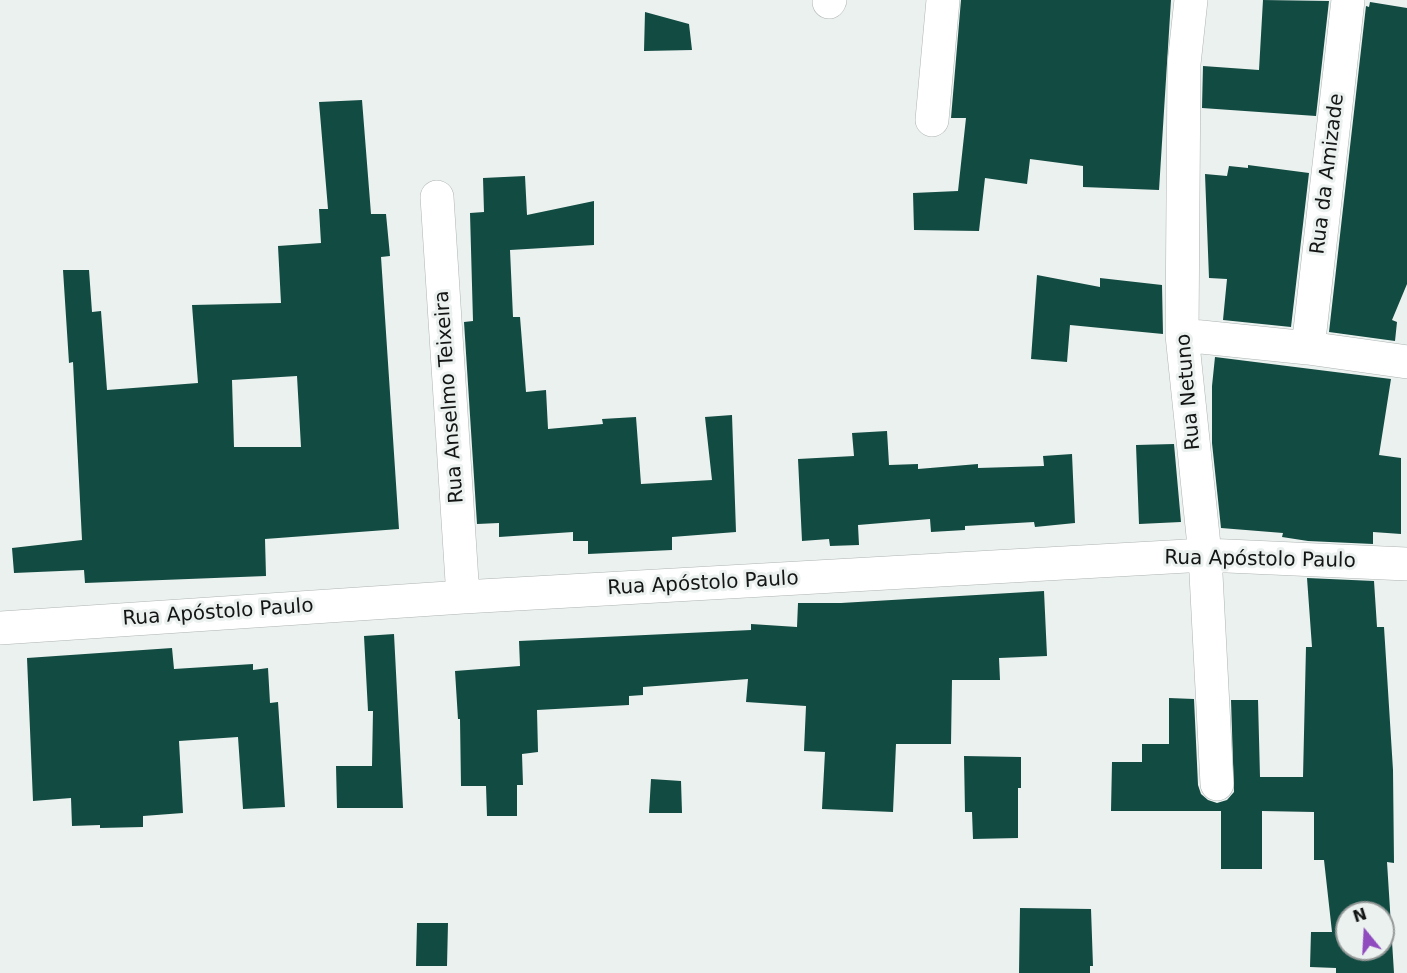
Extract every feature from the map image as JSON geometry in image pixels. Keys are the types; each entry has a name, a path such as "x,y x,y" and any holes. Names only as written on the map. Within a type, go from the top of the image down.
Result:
{"street":[{"path":"932,120 943,0"},
{"name":"Rua Netuno","path":"1191,0 1184,64 1182,335 1205,555 1217,784"},
{"name":"Rua da Amizade","path":"1308,348 1348,0"},
{"name":"Rua Anselmo Teixeira","path":"437,197 463,597"},
{"path":"1182,335 1308,348 1407,362"},
{"name":"Rua Apóstolo Paulo","path":"0,628 463,597 1205,555 1407,564"}],"building":[{"path":"961,0 1171,0 1159,190 1083,187 1083,166 1030,159 1027,184 985,178 979,231 914,230 913,193 958,191 966,118 951,118"},
{"path":"1263,0 1329,1 1316,116 1202,108 1203,66 1259,70"},
{"path":"1370,2 1407,8 1407,284 1392,320 1397,322 1395,341 1329,332 1366,6 1369,7"},
{"path":"645,12 689,24 692,50 644,51"},
{"path":"362,100 371,214 386,214 390,256 381,257 399,529 265,539 266,576 85,583 84,570 14,573 12,548 82,540 73,362 69,363 63,270 89,270 92,312 101,311 107,390 198,383 192,305 281,303 278,246 321,243 319,209 328,209 319,102","holes":["297,376 301,447 234,447 232,380"]},
{"path":"1248,165 1309,173 1291,327 1223,320 1227,279 1209,278 1205,174 1227,176 1229,166 1248,168"},
{"path":"525,176 527,215 594,201 594,245 510,250 513,317 520,317 526,392 546,390 548,429 603,424 602,419 636,417 641,484 712,480 705,417 732,415 736,532 672,537 672,550 588,554 588,541 573,541 573,532 499,537 499,523 477,524 464,322 473,321 470,213 484,212 483,178"},
{"path":"1037,275 1100,287 1100,278 1162,285 1163,334 1070,325 1067,362 1031,359"},
{"path":"1215,357 1391,379 1379,455 1401,458 1401,534 1373,532 1373,544 1308,541 1282,537 1283,533 1221,528 1212,443 1212,386"},
{"path":"887,431 889,465 918,464 918,469 978,464 978,468 1044,466 1043,456 1072,454 1075,523 1035,527 1034,522 965,526 965,530 931,532 930,519 858,525 859,545 830,546 829,539 802,541 798,459 854,456 852,433"},
{"path":"1174,444 1181,522 1139,524 1136,445"},
{"path":"1307,578 1374,581 1377,627 1384,627 1393,770 1394,863 1387,862 1389,901 1335,901 1335,961 1393,961 1394,973 1336,973 1336,968 1310,967 1311,932 1332,932 1324,860 1314,860 1314,812 1262,811 1262,869 1221,869 1221,811 1111,811 1112,762 1142,762 1142,744 1169,744 1169,698 1194,699 1198,785 1201,794 1208,800 1217,803 1227,800 1234,792 1231,700 1258,700 1260,777 1303,777 1306,647 1312,647"},
{"path":"1044,591 1047,656 999,658 1000,680 952,680 951,744 896,744 893,812 822,809 825,752 804,751 806,706 746,702 748,679 643,687 643,695 629,696 629,705 537,710 538,752 522,754 523,785 517,785 517,816 487,816 486,786 461,786 460,719 458,719 455,671 520,666 519,641 751,630 751,624 797,627 798,603 841,603"},
{"path":"394,634 403,808 337,808 336,766 372,766 373,711 368,711 364,636"},
{"path":"172,648 174,669 253,664 253,670 268,668 270,703 278,702 285,807 243,809 238,737 179,741 183,813 143,816 143,827 72,826 71,798 33,801 27,658"},
{"path":"964,756 1021,757 1021,788 1018,788 1018,838 973,839 972,812 965,812"},
{"path":"651,779 681,781 682,813 649,813"},
{"path":"1020,908 1091,909 1093,966 1090,966 1090,973 1019,973"},
{"path":"417,923 448,923 447,966 416,966"}]}
